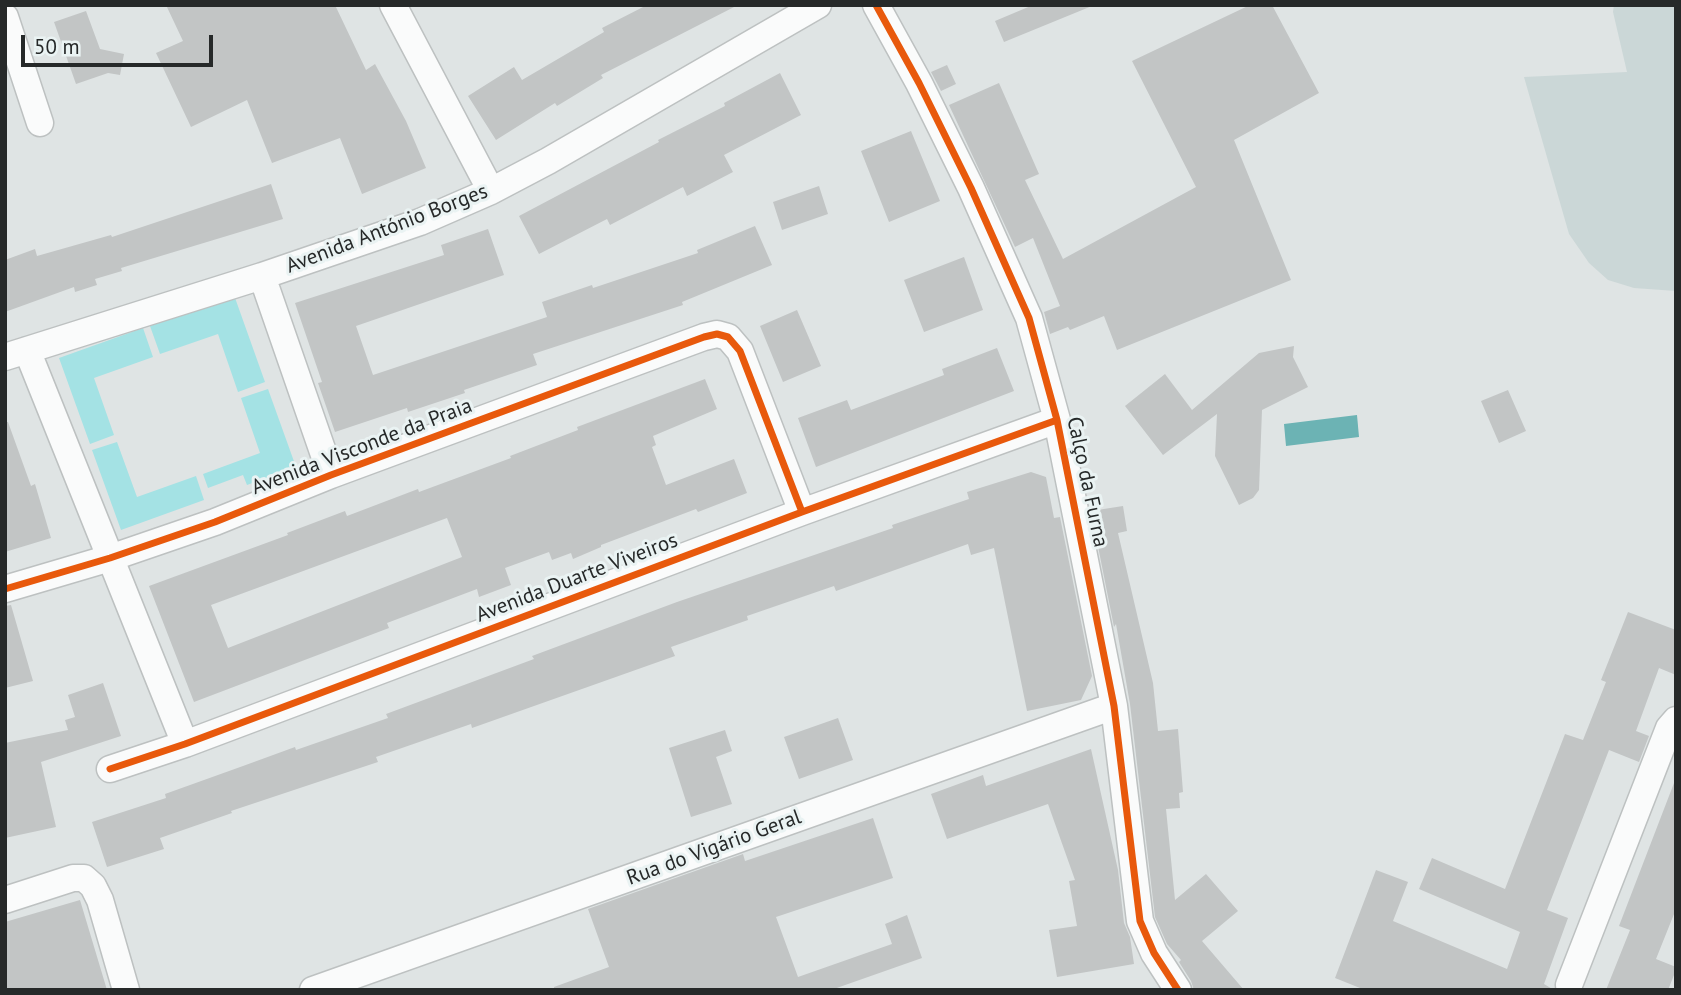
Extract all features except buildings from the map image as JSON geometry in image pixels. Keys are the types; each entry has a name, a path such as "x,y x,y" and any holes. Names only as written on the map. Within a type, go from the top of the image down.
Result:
{"street":[{"path":"393,5 491,191"},
{"name":"Avenida António Borges","path":"16,354 262,276 420,222 491,191 548,161 818,5"},
{"name":"Calço da Furna","path":"876,5 919,83 1029,318 1057,420 1114,706 1140,921 1154,953 1178,990"},
{"path":"5,17 40,123"},
{"path":"262,276 331,475"},
{"name":"Avenida Visconde da Praia","path":"5,589 110,558 215,522 331,475 717,334 728,337 740,351 802,512"},
{"path":"16,354 110,558 185,744"},
{"name":"Avenida Duarte Viveiros","path":"110,769 185,744 802,512 1057,420"},
{"name":"Rua do Vigário Geral","path":"313,990 1114,706"},
{"path":"1569,985 1669,728 1676,720"},
{"path":"5,900 51,884 84,878 93,886 100,900 126,990"}],"shaded area":[{"path":"1614,5 1676,5 1676,291 1634,288 1608,280 1589,263 1569,234 1524,77 1627,72 1613,12"},
{"path":"234,295 265,382 238,392 218,334 160,354 150,326"},
{"path":"143,328 153,357 94,378 114,435 90,444 59,358"},
{"path":"268,389 296,467 247,485 243,475 208,488 203,474 260,453 241,398"},
{"path":"1357,415 1359,437 1286,446 1284,424"},
{"path":"117,442 137,497 196,476 204,500 121,530 92,450"}],"cycle path":[{"path":"876,5 919,83 971,188 1029,318 1057,420 1114,706 1140,921 1154,953 1178,990"},
{"path":"5,589 110,558 215,522 331,475 717,334 728,337 740,351 802,512"},
{"path":"110,769 185,744 802,512 1057,420"}]}
